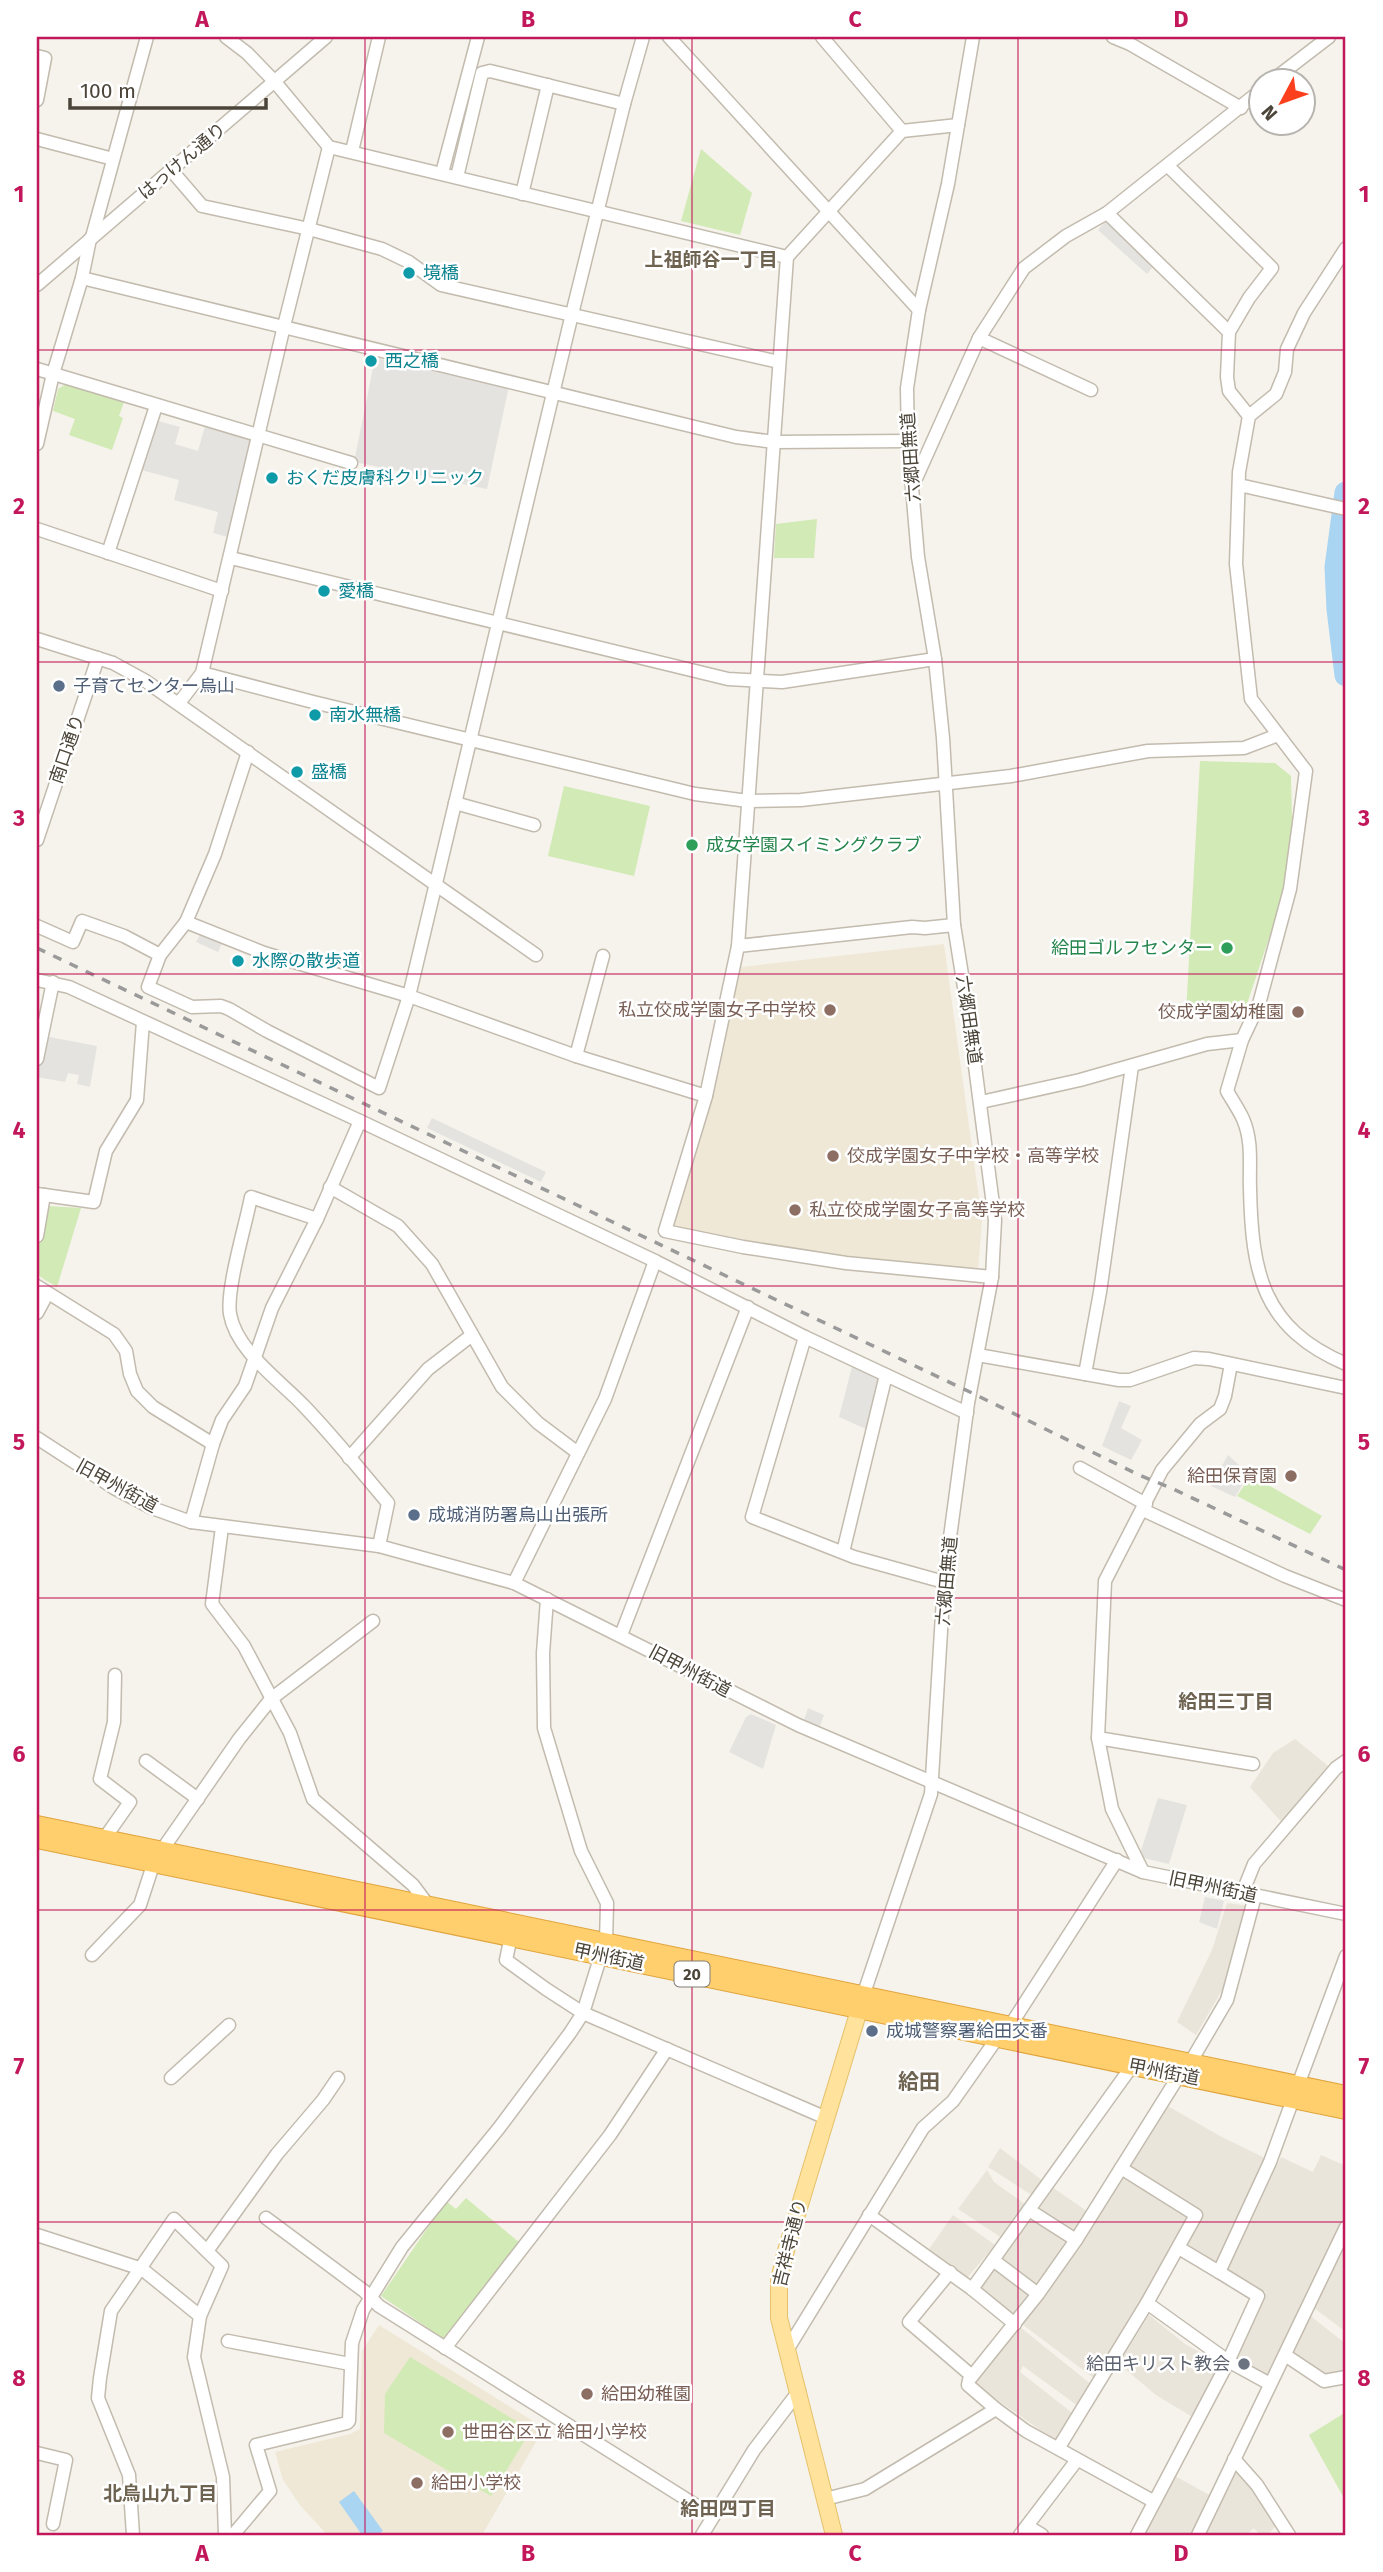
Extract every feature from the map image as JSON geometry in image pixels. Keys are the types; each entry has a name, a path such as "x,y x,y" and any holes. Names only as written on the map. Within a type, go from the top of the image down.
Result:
{"highway":[{"name":"甲州街道","path":"37,1825 104,1839 158,1856 511,1936 604,1949"},
{"name":"甲州街道","path":"37,1839 158,1856 428,1905 604,1949 1295,2092 1346,2110"},
{"name":"甲州街道","path":"1004,2032 1132,2066 1185,2069"},
{"name":"甲州街道","path":"1295,2092 1346,2095"}],"main road":[{"name":"吉祥寺通り","path":"834,2535 778,2306 780,2273 824,2117 861,2002"}],"street":[{"path":"37,444 53,374 82,278 147,37"},
{"path":"226,37 247,53 275,82 330,147 787,257"},
{"name":"はっけん通り","path":"39,280 172,171 326,37"},
{"path":"352,151 379,37"},
{"path":"442,173 478,37"},
{"path":"248,752 215,854 186,922 160,955 148,987 192,1007 221,1006 229,1009 379,1088 409,996 572,314 643,37"},
{"path":"669,37 919,310"},
{"path":"822,37 902,131"},
{"name":"六郷田無道","path":"861,2002 931,1794 940,1682 944,1582 967,1413 992,1277 996,1220 954,925 946,782 935,659 918,557 908,441 907,388 919,310 948,184 973,37"},
{"path":"1113,37 1241,107"},
{"path":"1291,66 1329,37"},
{"path":"37,56 46,58 37,100"},
{"path":"457,177 482,73 490,71 624,104"},
{"path":"523,194 548,85"},
{"path":"913,485 979,338 1024,268 1066,236 1107,213 1246,103"},
{"path":"958,125 902,131 787,257 737,946 706,1096 665,1231 743,1247 846,1263 992,1277"},
{"path":"37,139 113,159"},
{"path":"179,703 202,673 260,438 284,326 330,147"},
{"path":"1168,166 1272,268 1229,332 1229,391 1249,416"},
{"path":"172,171 202,206 309,229 382,249 409,262 440,285 779,362"},
{"path":"1107,213 1229,332"},
{"path":"1346,248 1304,313 1287,349 1285,372 1276,394 1249,416 1239,472 1236,564 1251,699 1306,771 1290,889 1259,1004 1242,1040 1227,1091 1244,1120 1251,1149 1254,1258 1275,1312 1314,1349 1346,1364"},
{"path":"82,278 736,437 774,442 908,441"},
{"path":"979,338 1091,390"},
{"path":"37,369 260,438 351,463"},
{"path":"108,553 156,406"},
{"path":"1239,485 1341,508"},
{"path":"37,529 222,591"},
{"path":"231,558 728,679 793,681 935,659"},
{"path":"37,639 129,671 179,703 536,955"},
{"name":"南口通り","path":"37,841 98,658"},
{"path":"202,673 695,794 748,801 801,800 1011,776 1148,751 1244,748 1278,735"},
{"path":"455,803 534,825"},
{"path":"37,926 73,942 82,921 124,936 160,955"},
{"path":"186,922 264,953 409,996 576,1055 706,1096"},
{"path":"737,946 954,925"},
{"path":"576,1055 603,956"},
{"path":"37,980 69,987 360,1121 967,1413"},
{"path":"37,1059 53,982"},
{"path":"37,1236 40,1194 94,1202 106,1151 137,1100 143,1022"},
{"path":"981,1102 1132,1066 1207,1044 1242,1040"},
{"path":"1085,1374 1100,1292 1132,1066"},
{"path":"191,1522 222,1420 245,1387 272,1308 317,1219 360,1121"},
{"path":"330,1187 398,1226 432,1264 502,1387 538,1423 578,1453"},
{"path":"317,1219 251,1197 231,1294 230,1313 235,1328 255,1360 303,1405 388,1503 379,1546"},
{"path":"514,1583 616,1371 654,1261"},
{"path":"39,1288 114,1334 126,1351 130,1374 137,1391 153,1408 213,1444"},
{"path":"37,1313 44,1300 39,1288"},
{"path":"621,1635 748,1307"},
{"path":"349,1458 428,1369 472,1335"},
{"path":"806,1337 752,1517 843,1552 944,1582"},
{"path":"978,1355 1130,1380 1194,1358 1346,1388"},
{"path":"1143,1871 1112,1809 1098,1738 1104,1581 1163,1470 1200,1424 1220,1409 1231,1364"},
{"path":"843,1552 886,1375"},
{"name":"旧甲州街道","path":"37,1438 114,1488 152,1508 191,1522 379,1546 514,1583 799,1725 1143,1871 1346,1914"},
{"path":"1080,1468 1145,1507 1285,1576 1346,1600"},
{"path":"222,1527 212,1604 244,1646 290,1733 313,1798 413,1885 428,1905"},
{"path":"233,2535 270,2491 256,2445 349,2421 353,2336 370,2298 402,2247 499,2128 583,2013 604,1949 607,1903 581,1851 544,1728 543,1653 547,1599"},
{"path":"92,1955 140,1905 158,1856 239,1739 271,1699 373,1620"},
{"path":"104,1839 130,1801 100,1779 114,1722 115,1675"},
{"path":"1098,1738 1253,1765"},
{"path":"146,1761 198,1799"},
{"path":"1153,2501 1026,2431 968,2385 972,2376 1038,2294 1076,2240 1227,2000 1254,1864 1336,1768 1346,1761"},
{"path":"787,2350 923,2128 953,2101 1004,2032 1117,1860"},
{"path":"511,1936 506,1960 583,2013 824,2117"},
{"path":"1219,2272 1270,2162 1346,1956"},
{"path":"171,2078 229,2025"},
{"path":"445,2348 610,2135 667,2049"},
{"path":"972,2289 1132,2066"},
{"path":"207,2251 277,2154 338,2078"},
{"path":"1059,2447 1147,2303 1196,2215 1121,2168"},
{"path":"1029,2210 1076,2240"},
{"path":"869,2215 972,2289 1014,2324"},
{"path":"266,2218 370,2298 713,2516"},
{"path":"133,2535 129,2475 98,2398 111,2311 174,2219 222,2266 200,2316 194,2357 223,2477 225,2535"},
{"path":"1198,2535 1346,2227"},
{"path":"37,2235 91,2250 142,2269 200,2316"},
{"path":"1137,2535 1258,2296 1179,2248"},
{"path":"993,2260 1038,2294"},
{"path":"950,2273 909,2322 972,2376"},
{"path":"1147,2303 1227,2361 1270,2384"},
{"path":"228,2341 350,2364"},
{"path":"1285,2355 1324,2382 1346,2377"},
{"path":"706,2533 713,2516 754,2450 799,2391"},
{"path":"825,2499 865,2489 996,2409"},
{"path":"37,2453 66,2460 53,2524"},
{"path":"1234,2459 1257,2485 1289,2535"},
{"path":"1042,2535 1023,2530 1077,2460"}],"shaded area":[{"path":"1108,219 1157,262 1147,274 1098,230"},
{"path":"375,358 509,386 487,489 354,462"},
{"path":"155,420 180,427 175,444 198,451 205,426 255,440 228,537 213,533 218,512 174,500 179,480 141,470"},
{"path":"201,933 223,941 218,952 196,942"},
{"name":"佼成学園女子中学校・高等学校","path":"944,944 982,1220 978,1272 851,1259 744,1242 671,1225 712,1091 741,967"},
{"path":"44,1036 97,1046 90,1087 77,1084 79,1075 68,1073 65,1082 37,1077"},
{"path":"432,1118 546,1172 541,1182 427,1128"},
{"path":"853,1363 881,1378 868,1430 839,1417"},
{"path":"1119,1401 1131,1406 1121,1428 1142,1440 1131,1460 1102,1446"},
{"path":"1228,1455 1249,1474 1235,1497 1211,1486"},
{"path":"808,1708 824,1715 820,1726 804,1720"},
{"path":"751,1714 776,1725 763,1769 729,1752 746,1717"},
{"path":"1295,1739 1332,1769 1284,1825 1250,1787 1273,1753"},
{"path":"1158,1798 1187,1805 1169,1864 1139,1857"},
{"path":"1205,1897 1224,1901 1217,1929 1199,1922"},
{"path":"1227,1903 1249,1906 1228,1980 1196,2035 1177,2022 1212,1950"},
{"path":"1166,2105 1267,2159 1218,2265 1185,2247 1202,2215 1127,2168"},
{"path":"1000,2148 1043,2181 1033,2196 988,2167"},
{"path":"1321,2155 1346,2166 1346,2216 1268,2377 1235,2364 1266,2292 1227,2269 1281,2157 1313,2172"},
{"path":"987,2170 994,2182 1025,2204 1002,2238 958,2209"},
{"path":"1122,2175 1188,2216 1144,2306 1095,2379 1022,2324"},
{"path":"1052,2187 1088,2212 1075,2233 1037,2207"},
{"path":"953,2215 995,2245 967,2278 929,2249"},
{"path":"1032,2217 1069,2243 1037,2288 999,2259"},
{"path":"1346,2236 1346,2332 1314,2308"},
{"path":"995,2268 1030,2295 1017,2315 978,2289"},
{"path":"1308,2314 1346,2344 1346,2372 1328,2375 1290,2353"},
{"path":"1149,2315 1185,2344 1223,2365 1194,2418 1156,2395 1119,2364"},
{"name":"世田谷区立 給田小学校","path":"379,2325 544,2428 482,2535 327,2535 300,2505 283,2480 275,2452 350,2434 360,2429 362,2351"},
{"path":"1020,2327 1092,2385 1078,2406 1023,2366 1020,2372 1075,2415 1057,2442 975,2384"},
{"path":"1240,2465 1276,2526 1267,2535 1260,2535 1254,2528 1246,2535 1205,2535"},
{"path":"1175,2476 1213,2497 1195,2535 1145,2535"}],"green space":[{"path":"701,149 752,193 740,235 681,221"},
{"path":"66,384 124,402 119,416 123,418 112,450 69,435 75,419 53,411 58,389"},
{"path":"817,519 814,558 774,558 776,524"},
{"name":"給田ゴルフセンター","path":"1200,761 1275,763 1291,776 1292,818 1287,884 1243,1016 1186,1013"},
{"path":"564,786 650,806 634,876 548,856"},
{"path":"47,1206 81,1208 57,1287 39,1276 36,1268"},
{"path":"1251,1475 1322,1516 1310,1534 1237,1496"},
{"path":"466,2198 520,2243 444,2339 381,2296 446,2201 456,2209"},
{"path":"410,2357 531,2430 491,2496 384,2433 385,2394"},
{"path":"1346,2412 1346,2502 1309,2435"}],"water":[{"path":"354,2491 383,2531 377,2535 362,2535 339,2502"}],"waterway":[{"path":"1346,493 1336,567 1346,675"}],"railway":[{"path":"37,948 1139,1475 1346,1570"}],"place":[{"name":"境橋","path":"409,273"},
{"name":"西之橋","path":"371,361"},
{"name":"おくだ皮膚科クリニック","path":"272,478"},
{"name":"愛橋","path":"324,591"},
{"name":"子育てセンター烏山","path":"59,686"},
{"name":"南水無橋","path":"315,715"},
{"name":"盛橋","path":"297,772"},
{"name":"成女学園スイミングクラブ","path":"692,845"},
{"name":"給田ゴルフセンター","path":"1227,948"},
{"name":"水際の散歩道","path":"238,961"},
{"name":"私立佼成学園女子中学校","path":"830,1010"},
{"name":"佼成学園幼稚園","path":"1298,1012"},
{"name":"佼成学園女子中学校・高等学校","path":"833,1156"},
{"name":"私立佼成学園女子高等学校","path":"795,1210"},
{"name":"給田保育園","path":"1291,1476"},
{"name":"成城消防署烏山出張所","path":"414,1515"},
{"name":"成城警察署給田交番","path":"872,2031"},
{"name":"給田キリスト教会","path":"1244,2364"},
{"name":"給田幼稚園","path":"587,2394"},
{"name":"世田谷区立 給田小学校","path":"448,2432"},
{"name":"給田小学校","path":"417,2483"}],"district":[{"name":"上祖師谷一丁目","path":"711,259"},
{"name":"給田三丁目","path":"1226,1701"},
{"name":"給田","path":"919,2082"},
{"name":"北烏山九丁目","path":"160,2493"},
{"name":"給田四丁目","path":"728,2508"}]}
